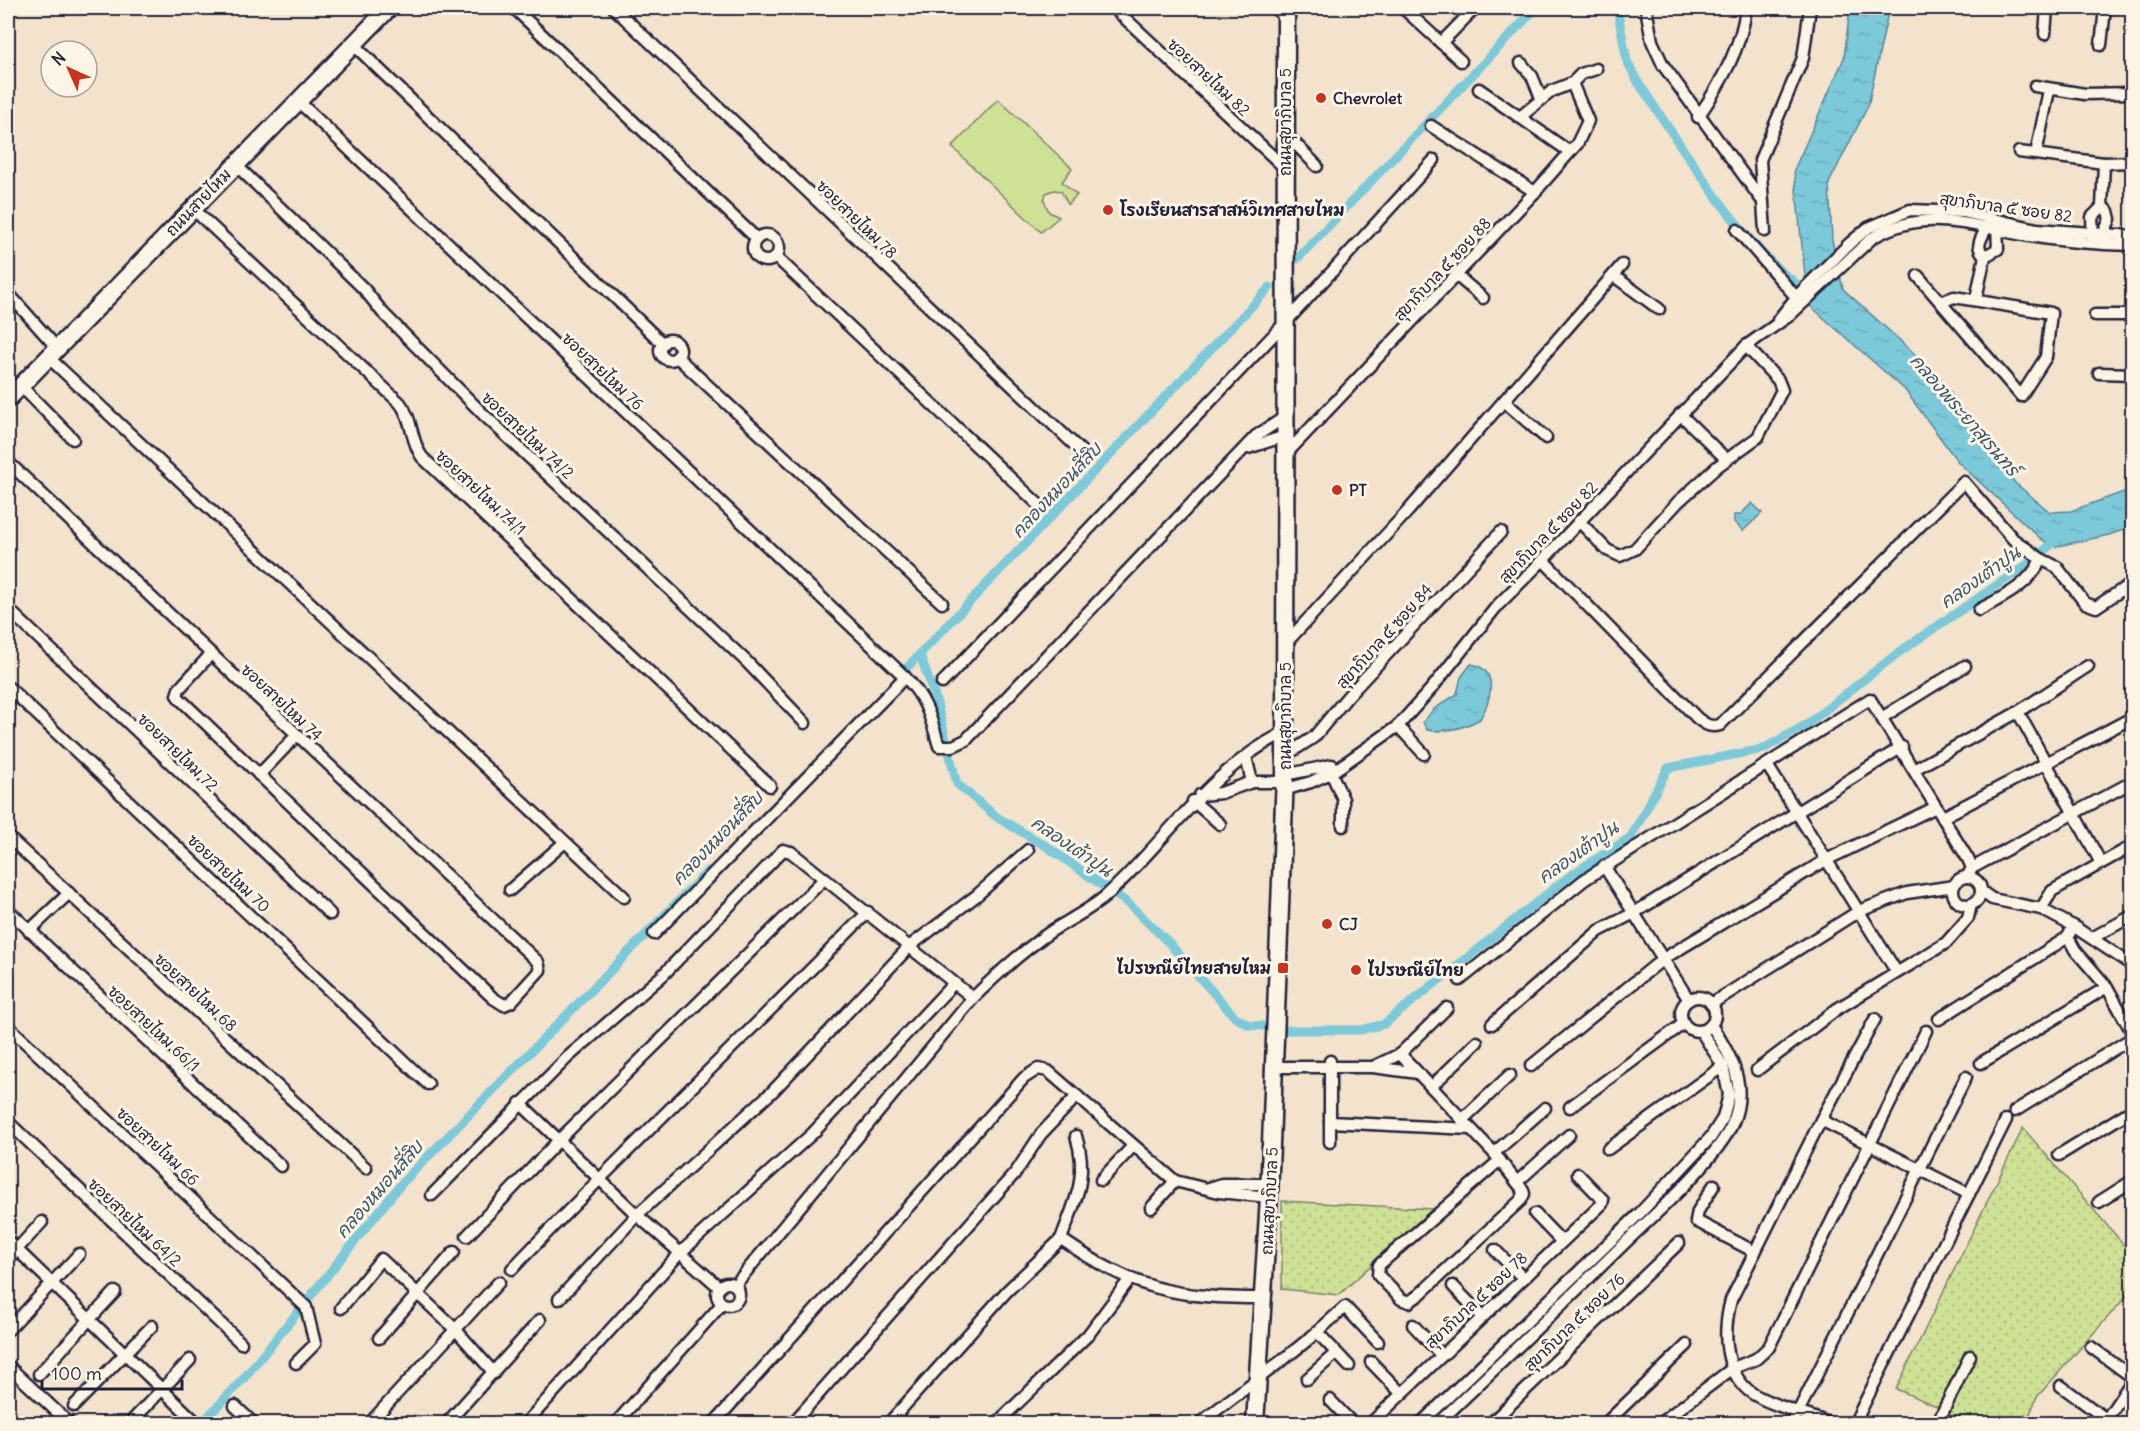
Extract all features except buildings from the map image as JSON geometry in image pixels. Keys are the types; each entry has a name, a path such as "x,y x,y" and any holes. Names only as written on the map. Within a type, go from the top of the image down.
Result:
{"main road":[{"name":"ถนนสายไหม","path":"8,399 389,8"},
{"name":"ถนนสุขาภิบาล 5","path":"1255,1424 1269,1190 1285,732 1285,133 1282,11"}],"street":[{"path":"514,8 757,239"},
{"name":"ซอยสายไหม 78","path":"614,8 1081,452"},
{"name":"ซอยสายไหม 82","path":"1114,8 1285,168"},
{"path":"1441,43 1476,8"},
{"path":"1646,8 1657,55 1698,117 1761,199"},
{"path":"1698,117 1712,97 1741,37 1746,8"},
{"path":"1765,231 1760,160 1803,58 1810,8"},
{"path":"2045,34 2048,8"},
{"path":"2101,45 2105,8"},
{"path":"1407,9 1461,61"},
{"path":"353,44 663,344 670,341 677,344 680,350 677,357 942,603"},
{"path":"1521,63 1532,76 1541,98"},
{"path":"1520,117 1541,98 1572,83 1581,74 1596,69"},
{"name":"สุขาภิบาล ๕ ซอย 88","path":"1285,455 1535,192 1584,135 1588,121 1572,83"},
{"path":"2035,86 2085,94 2133,93"},
{"path":"1479,89 1570,152"},
{"path":"2036,154 2049,90"},
{"name":"ซอยสายไหม 76","path":"297,100 904,676 922,696 939,746 948,746 966,740 1245,450"},
{"path":"1431,126 1535,192"},
{"path":"1285,133 1317,166"},
{"path":"2019,152 2104,163 2133,162"},
{"path":"942,683 1285,324 1434,160"},
{"path":"1740,169 1760,160"},
{"path":"2097,239 2092,217 2102,207 2104,163"},
{"name":"ซอยสายไหม 74/2","path":"235,164 364,289 383,313 483,414 747,662 805,723"},
{"path":"2097,239 2110,219 2108,211 2102,207"},
{"name":"ซอยสายไหม 74/1","path":"192,208 321,326 400,403 408,415 415,446 422,457 770,786"},
{"name":"สุขาภิบาล ๕ ซอย 82","path":"1284,782 1305,785 1398,726 1432,688 1497,606 1746,346 1776,323 1853,247 1868,228 1910,210 1963,212 1992,224 2133,245"},
{"path":"1985,256 1980,250 1979,242 1992,224"},
{"path":"1976,299 1985,256 1998,249 1992,224"},
{"path":"1737,230 1799,299"},
{"path":"769,235 777,239 780,247 776,257 766,262 758,259 753,251 757,239 769,235"},
{"name":"สุขาภิบาล ๕ ซอย 82","path":"2097,239 2133,236"},
{"path":"776,257 1039,505"},
{"path":"1285,645 1504,401 1622,265"},
{"path":"1456,275 1483,298"},
{"path":"1614,276 1659,309"},
{"path":"1918,276 2021,396 2046,357 2051,313 1976,299 1954,297 1941,302"},
{"path":"8,293 52,352 624,897"},
{"path":"2094,315 2133,315"},
{"path":"1579,521 1607,550 1620,556 1627,553 1726,459 1758,437 1777,404 1782,390 1778,380 1746,346"},
{"path":"2099,373 2133,374"},
{"path":"20,385 73,439"},
{"path":"1504,401 1546,438"},
{"path":"1680,414 1726,459"},
{"path":"1245,450 1262,430 1285,417"},
{"path":"1245,450 1285,436"},
{"name":"ซอยสายไหม 74","path":"8,462 538,962 540,970 538,974 511,1002 504,1005 500,1003 259,775"},
{"path":"1543,560 1697,718 1713,726 1720,725 1964,482 2013,539 2037,557 2057,567 2085,603 2096,607 2133,583"},
{"name":"สุขาภิบาล ๕ ซอย 84","path":"1284,751 1294,750 1314,737 1356,687 1501,532"},
{"path":"1979,610 2014,590 2036,572 2037,557"},
{"name":"ซอยสายไหม 72","path":"8,609 330,914"},
{"path":"210,655 178,689 177,695 259,775 296,736"},
{"path":"1883,717 1965,666"},
{"path":"1915,769 2018,712 2088,666"},
{"path":"654,934 904,676"},
{"name":"ซอยสายไหม 70","path":"8,687 428,1084"},
{"path":"1460,980 1568,891 1604,866 1870,699 1902,747 1943,817 1981,891 1992,898 2041,909 2073,926 2133,965"},
{"path":"2018,712 2101,863"},
{"path":"1943,817 2130,719"},
{"path":"1398,726 1424,754"},
{"path":"735,1286 973,998 1022,952 1109,892 1197,798 1255,748 1285,732"},
{"path":"1491,1024 1599,931 1634,913 1902,747"},
{"path":"1245,757 1251,782"},
{"path":"1767,765 1896,971"},
{"path":"1329,769 1343,799 1343,826"},
{"name":"สุขาภิบาล ๕ ซอย 82","path":"1284,782 1329,769"},
{"path":"1197,798 1221,793 1251,782 1284,782"},
{"path":"1981,891 1978,900 1971,904 1962,904 1955,899 1954,886 1959,879 1970,872 2073,812 2133,782"},
{"path":"1197,798 1220,824"},
{"path":"1532,1066 1663,959 1826,860 1936,807"},
{"name":"ซอยสายไหม 68","path":"8,837 366,1168"},
{"path":"510,890 565,842"},
{"path":"2041,909 2052,891 2133,846"},
{"path":"432,1195 520,1103 568,1057 663,975 783,850 791,852 825,878 973,998"},
{"path":"558,1299 637,1215 773,1091 910,946 976,896 1028,850"},
{"path":"1604,866 1689,1000"},
{"path":"467,1236 559,1140 825,878"},
{"path":"1711,1004 1859,911 1888,898 1954,886"},
{"path":"29,932 69,893"},
{"path":"1757,1070 1837,1009 1896,971 1946,943 1968,918 1971,904"},
{"name":"ซอยสายไหม 66/1","path":"8,910 281,1166"},
{"path":"512,1269 598,1178 700,1082 868,912"},
{"path":"2092,938 2133,916"},
{"path":"1939,1019 2068,937 2073,926"},
{"path":"2068,937 2075,950 2107,987 2133,1032"},
{"path":"525,1424 680,1253 813,1133 954,983"},
{"path":"1981,1063 2107,987"},
{"path":"1703,998 1711,1004 1715,1014 1711,1024 1701,1031 1694,1031 1683,1024 1681,1012 1689,1000 1703,998"},
{"path":"1373,1067 1400,1054 1447,1008"},
{"path":"1831,1424 1749,1391 1733,1368 1726,1343 1727,1316 1731,1300 1821,1119 1875,1019"},
{"path":"1570,1107 1683,1024"},
{"path":"1437,1424 1683,1185 1722,1140 1733,1122 1738,1104 1738,1076 1733,1060 1711,1024"},
{"name":"ซอยสายไหม 66","path":"8,1026 306,1307 315,1344 296,1363"},
{"path":"1420,1424 1640,1213 1711,1137 1722,1118 1729,1095 1723,1066 1701,1031"},
{"path":"1659,1424 1733,1368 1756,1359 1769,1347 1926,1031"},
{"path":"2015,1111 2133,1038"},
{"path":"1431,1087 1477,1042"},
{"path":"1400,1054 1497,1157 1524,1194 1521,1200 1413,1300 1401,1299 1378,1275 1377,1270 1383,1260 1497,1157 1545,1108"},
{"path":"1274,1063 1333,1064 1418,1073"},
{"path":"1330,1142 1333,1064"},
{"path":"1608,1149 1723,1066"},
{"path":"713,1424 1024,1078 1038,1069 1048,1071 1175,1181 1231,1194 1269,1190"},
{"path":"1462,1119 1510,1075"},
{"path":"1792,1424 1966,1077"},
{"path":"792,1424 1010,1180 1041,1134 1077,1096"},
{"path":"520,1103 637,1215 719,1287"},
{"path":"2059,1155 2133,1110"},
{"path":"1821,1119 1969,1194"},
{"path":"1854,1424 2006,1120"},
{"name":"ซอยสายไหม 64/2","path":"8,1122 241,1343"},
{"path":"1330,1122 1470,1128"},
{"path":"1517,1182 1569,1135"},
{"path":"888,1424 1007,1291 1060,1239 1077,1196 1084,1166 1076,1136"},
{"path":"1101,1180 1133,1146"},
{"path":"1677,1173 1683,1185"},
{"name":"สุขาภิบาล ๕ ซอย 78","path":"1370,1424 1440,1354 1602,1204 1603,1200 1578,1174"},
{"path":"2099,1202 2133,1180"},
{"path":"1151,1208 1175,1181"},
{"path":"1714,1185 1698,1211 1696,1221 1755,1252"},
{"path":"1535,1214 1561,1241"},
{"path":"8,1259 42,1222"},
{"path":"1060,1239 1100,1266 1129,1281 1159,1290 1192,1296 1264,1298"},
{"path":"8,1241 198,1424"},
{"name":"สุขาภิบาล ๕ ซอย 76","path":"1490,1424 1679,1243"},
{"path":"1495,1250 1522,1277"},
{"path":"379,1338 454,1252"},
{"path":"8,1330 79,1254"},
{"path":"341,1308 381,1259 457,1331 494,1373"},
{"path":"996,1424 1088,1335 1129,1281"},
{"path":"369,1424 500,1282"},
{"path":"726,1283 735,1286 739,1293 737,1301 730,1305 722,1304 717,1298 719,1287 726,1283"},
{"path":"1453,1286 1482,1316"},
{"path":"39,1374 115,1292"},
{"path":"615,1424 722,1304"},
{"path":"1199,1424 1258,1377 1285,1359 1345,1307 1378,1342"},
{"path":"446,1424 540,1320"},
{"path":"1413,1325 1440,1354"},
{"path":"74,1406 152,1326"},
{"path":"1317,1332 1348,1366"},
{"path":"1502,1344 1511,1353"},
{"path":"1605,1424 1687,1345"},
{"path":"2061,1386 2105,1421 2133,1379 2091,1347"},
{"path":"1307,1379 1336,1353"},
{"path":"1937,1424 1970,1356"},
{"path":"129,1424 190,1360"},
{"path":"1371,1362 1401,1393"},
{"path":"8,1366 70,1424"},
{"path":"1330,1400 1353,1424"},
{"path":"235,1406 254,1424"}],"green space":[{"path":"998,99 1072,168 1062,182 1077,195 1068,204 1061,191 1054,190 1046,193 1044,200 1049,212 1059,217 1041,232 952,147"},
{"path":"2023,1128 2132,1254 2132,1290 2037,1397 2026,1423 1939,1423 1946,1410 1896,1389"},
{"path":"1282,1201 1432,1209 1339,1295 1282,1289"}],"water":[{"name":"คลองพระยาสุเรนทร์","path":"1850,8 1889,8 1868,106 1829,183 1832,240 1843,289 1937,374 2015,483 2050,512 2071,511 2132,489 2132,527 2109,535 2054,547 2041,539 1958,462 1905,390 1808,304 1794,170 1844,58"},
{"path":"1752,503 1762,513 1743,531 1734,522 1734,515 1740,515"},
{"path":"1471,664 1486,672 1489,679 1490,695 1480,719 1455,729 1427,730 1423,722 1434,709 1457,694 1461,677"}],"waterway":[{"name":"คลองหมอนสี่สิบ","path":"1297,259 1536,8"},
{"path":"1617,8 1627,61 1638,82 1694,166 1716,197 1764,255 1787,277 1810,292"},
{"name":"คลองหมอนสี่สิบ","path":"898,677 1270,287"},
{"name":"คลองเต้าปูน","path":"1287,1030 1361,1030 1384,1024 1571,875 1631,837 1668,768 1763,749 1806,725 1898,653 2028,564 2060,537"},
{"name":"คลองเต้าปูน","path":"920,655 936,700 957,784 998,818 1046,846 1129,904 1168,942 1235,1017 1249,1025 1263,1026"},
{"name":"คลองหมอนสี่สิบ","path":"201,1424 245,1377 402,1183 708,871"}],"place":[{"name":"Chevrolet","path":"1321,98"},
{"name":"โรงเรียนสารสาสน์วิเทศสายไหม","path":"1108,210"},
{"name":"PT","path":"1337,490"},
{"name":"CJ","path":"1327,924"},
{"name":"ไปรษณีย์ไทยสายไหม","path":"1283,968"},
{"name":"ไปรษณีย์ไทย","path":"1356,970"}]}
